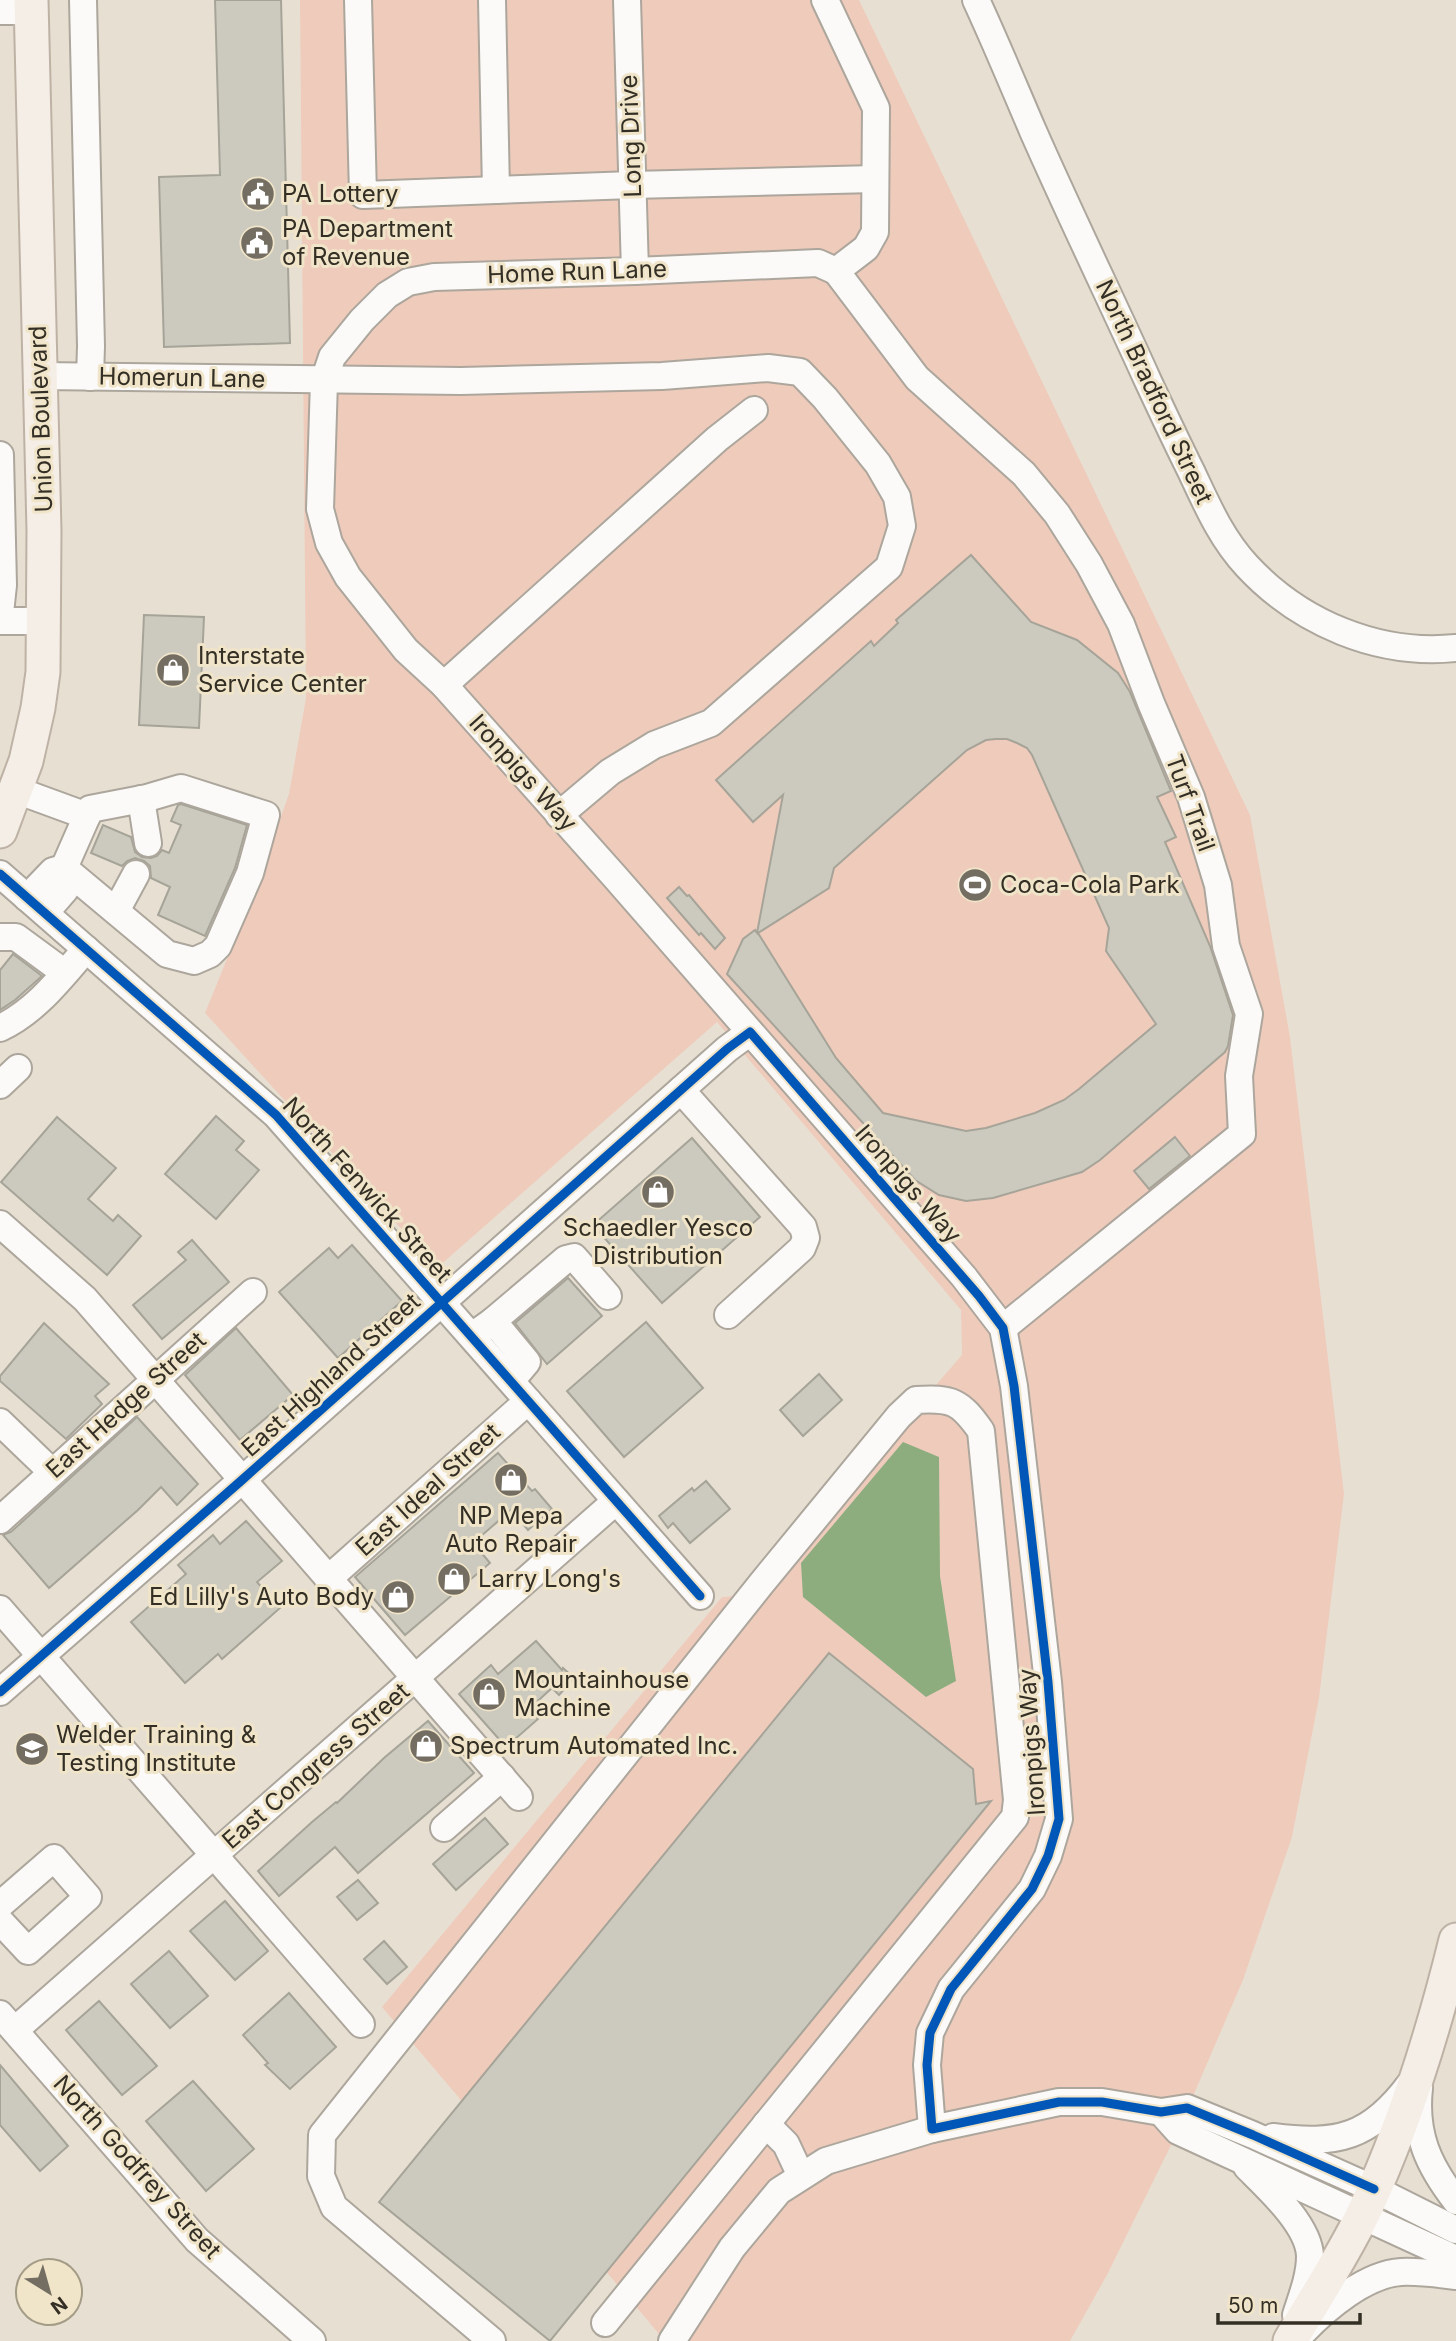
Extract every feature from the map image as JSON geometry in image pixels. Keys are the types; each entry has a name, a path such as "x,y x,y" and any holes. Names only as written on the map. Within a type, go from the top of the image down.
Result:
{"main road":[{"name":"Union Boulevard","path":"0,831 26,761 43,672 42,452 21,7"},
{"path":"1291,2341 1368,2202 1422,2069 1456,1940"}],"street":[{"path":"83,0 90,377"},
{"path":"358,0 363,195 875,179"},
{"path":"492,0 496,190"},
{"name":"Long Drive","path":"626,0 635,271"},
{"path":"825,0 876,108 875,232 866,248 836,271"},
{"name":"North Bradford Street","path":"976,0 1156,399 1211,516 1235,552 1277,594 1314,619 1333,628 1392,646 1438,650 1456,648"},
{"name":"Home Run Lane","path":"324,381 332,357 362,320 387,295 408,282 435,277 818,263 836,271"},
{"name":"Turf Trail","path":"836,271 917,378 1024,474 1057,514 1089,564 1121,624 1191,797 1218,885 1226,946 1249,1014 1239,1076 1242,1134 1003,1328"},
{"name":"Homerun Lane","path":"39,376 461,381 662,376 768,368 800,372 825,398 878,464 897,497 902,526 889,567 712,723 654,745 610,772 559,815"},
{"name":"Ironpigs Way","path":"324,381 320,509 329,543 348,577 406,650 444,685 559,815 964,1278 1003,1328 1014,1386 1047,1669 1059,1819 1048,1856 1032,1889 951,1989 930,2033 927,2065 932,2129"},
{"path":"444,685 717,439 754,410"},
{"path":"0,613 3,585 0,455 42,452"},
{"path":"0,621 44,621"},
{"path":"181,788 266,815 250,873 218,946 211,954 194,961 167,954 64,868 90,809 181,788"},
{"path":"16,790 87,816"},
{"path":"141,799 148,843"},
{"path":"36,905 53,871 64,868"},
{"name":"North Fenwick Street","path":"0,874 276,1115 700,1596"},
{"path":"116,911 136,874"},
{"path":"0,937 16,937 65,973"},
{"path":"0,1028 17,1020 45,996 86,949"},
{"name":"East Highland Street","path":"0,1692 727,1049 750,1032"},
{"path":"681,1090 803,1227 806,1238 802,1248 728,1315"},
{"path":"0,1224 85,1299 519,1797"},
{"path":"472,1337 566,1259 574,1257 608,1296"},
{"name":"East Hedge Street","path":"0,1520 253,1292"},
{"path":"493,1321 527,1362 520,1391"},
{"name":"East Ideal Street","path":"328,1579 520,1391"},
{"path":"492,2341 334,2207 321,2176 323,2135 752,1595 899,1416 916,1400 942,1399 967,1410 981,1431 1017,1800 1015,1817 605,2323"},
{"path":"0,1422 52,1472"},
{"name":"East Congress Street","path":"7,2022 215,1855 616,1501"},
{"path":"0,1609 361,2024"},
{"path":"444,1828 502,1777"},
{"path":"0,1905 54,1858 88,1897 28,1951 0,1921"},
{"name":"North Godfrey Street","path":"7,2022 197,2240 312,2341"},
{"path":"1253,2135 1311,2139 1356,2134 1389,2109 1422,2069"},
{"path":"1422,2069 1418,2100 1419,2130 1438,2179 1456,2201"},
{"path":"672,2341 732,2248 779,2191 826,2161 932,2129 1059,2102 1102,2102 1160,2112 1187,2109 1253,2135 1368,2202 1456,2259"},
{"path":"1160,2112 1178,2130 1239,2159 1456,2230"},
{"path":"766,2124 786,2144 802,2176"},
{"path":"1239,2159 1289,2212 1303,2231 1310,2254 1307,2278 1291,2341"},
{"path":"1291,2341 1341,2299 1368,2282 1398,2272 1456,2276"}],"shaded area":[{"name":"Coca-Cola Park","path":"300,0 859,0 1250,815 1290,1037 1344,1494 1319,1698 1292,1837 1243,1980 1178,2131 1108,2273 1070,2341 665,2341 382,2007 722,1597 753,1595 962,1355 961,1310 717,1022 437,1268 205,1013 255,890 289,794 306,698"},
{"path":"903,1442 939,1457 940,1576 956,1681 926,1697 803,1597 801,1563"}],"building":[{"path":"215,0 281,0 290,343 164,347 159,177 220,175"},
{"path":"971,555 1031,622 1077,640 1118,673 1130,692 1171,791 1157,797 1176,837 1165,842 1210,946 1233,1015 1225,1052 1100,1160 1082,1172 993,1198 966,1201 939,1195 915,1180 727,974 743,939 755,930 757,933 783,795 753,822 716,780 871,641 874,646 898,623 896,620","holes":["1007,739 1027,748 1032,755 1109,928 1106,951 1156,1024 1064,1100 1035,1113 986,1128 966,1131 883,1113 836,1058 758,933 829,888 834,868 967,750 986,740"]},
{"path":"144,615 204,617 199,728 139,725"},
{"path":"181,804 247,825 235,868 205,936 158,915 170,887 151,878 150,866 144,861 135,858 122,866 91,853 103,825 131,837 135,852 142,857 157,856 162,850 169,853 181,825 171,821"},
{"path":"679,887 725,938 715,949 667,898"},
{"path":"13,954 42,976 0,1010 0,970"},
{"path":"216,1116 244,1141 236,1150 259,1170 216,1219 165,1174"},
{"path":"57,1117 116,1168 88,1199 113,1221 118,1215 141,1236 107,1275 1,1182"},
{"path":"1175,1137 1190,1156 1149,1189 1134,1171"},
{"path":"692,1138 760,1217 662,1303 593,1225"},
{"path":"192,1240 229,1282 162,1339 133,1305 186,1260 178,1252"},
{"path":"352,1245 402,1301 338,1358 279,1292 329,1248 338,1258"},
{"path":"568,1278 602,1316 547,1364 515,1323"},
{"path":"646,1322 703,1388 624,1457 567,1391"},
{"path":"44,1323 109,1384 95,1396 102,1404 66,1439 0,1381 0,1376"},
{"path":"236,1328 293,1395 240,1440 185,1375"},
{"path":"819,1374 842,1400 803,1436 780,1410"},
{"path":"137,1417 198,1484 177,1505 161,1487 49,1588 3,1535 11,1532"},
{"path":"498,1453 552,1509 528,1530 511,1510 473,1543 490,1563 405,1635 355,1577"},
{"path":"706,1481 730,1509 690,1543 673,1523 668,1528 659,1516 692,1488 694,1491"},
{"path":"246,1521 282,1561 257,1582 280,1608 222,1659 218,1654 185,1683 131,1622 186,1574 178,1565 213,1535 220,1544"},
{"path":"536,1641 562,1670 563,1668 574,1678 559,1695 552,1688 529,1709 538,1719 506,1747 459,1694 491,1665 498,1674"},
{"path":"829,1653 973,1769 976,1804 991,1801 550,2341 379,2202"},
{"path":"428,1721 474,1773 358,1873 335,1847 279,1896 258,1871"},
{"path":"485,1818 508,1844 456,1890 433,1864"},
{"path":"358,1880 378,1903 357,1920 337,1897"},
{"path":"225,1901 268,1951 235,1980 190,1931"},
{"path":"384,1941 407,1967 387,1984 364,1959"},
{"path":"169,1951 208,1996 170,2028 131,1984"},
{"path":"289,1993 336,2047 290,2089 265,2065 268,2063 243,2035"},
{"path":"99,2001 157,2066 122,2095 66,2030"},
{"path":"0,2065 68,2146 40,2171 0,2125"},
{"path":"193,2081 254,2149 206,2191 146,2121"}],"cycle path":[{"path":"0,874 276,1115 700,1596"},
{"path":"0,1692 727,1049 750,1032 979,1296 1003,1328 1014,1386 1048,1682 1059,1819 1048,1856 1032,1889 951,1989 930,2033 927,2065 932,2129 1059,2102 1102,2102 1161,2112 1187,2108 1374,2189"}],"place":[{"name":"PA Lottery","path":"258,194"},
{"name":"PA Department of Revenue","path":"257,243"},
{"name":"Interstate Service Center","path":"173,670"},
{"name":"Coca-Cola Park","path":"975,885"},
{"name":"Schaedler Yesco Distribution","path":"658,1192"},
{"name":"NP Mepa Auto Repair","path":"511,1480"},
{"name":"Larry Long's","path":"454,1579"},
{"name":"Ed Lilly's Auto Body","path":"398,1597"},
{"name":"Mountainhouse Machine","path":"489,1694"},
{"name":"Spectrum Automated Inc.","path":"426,1746"},
{"name":"Welder Training & Testing Institute","path":"32,1749"}]}
